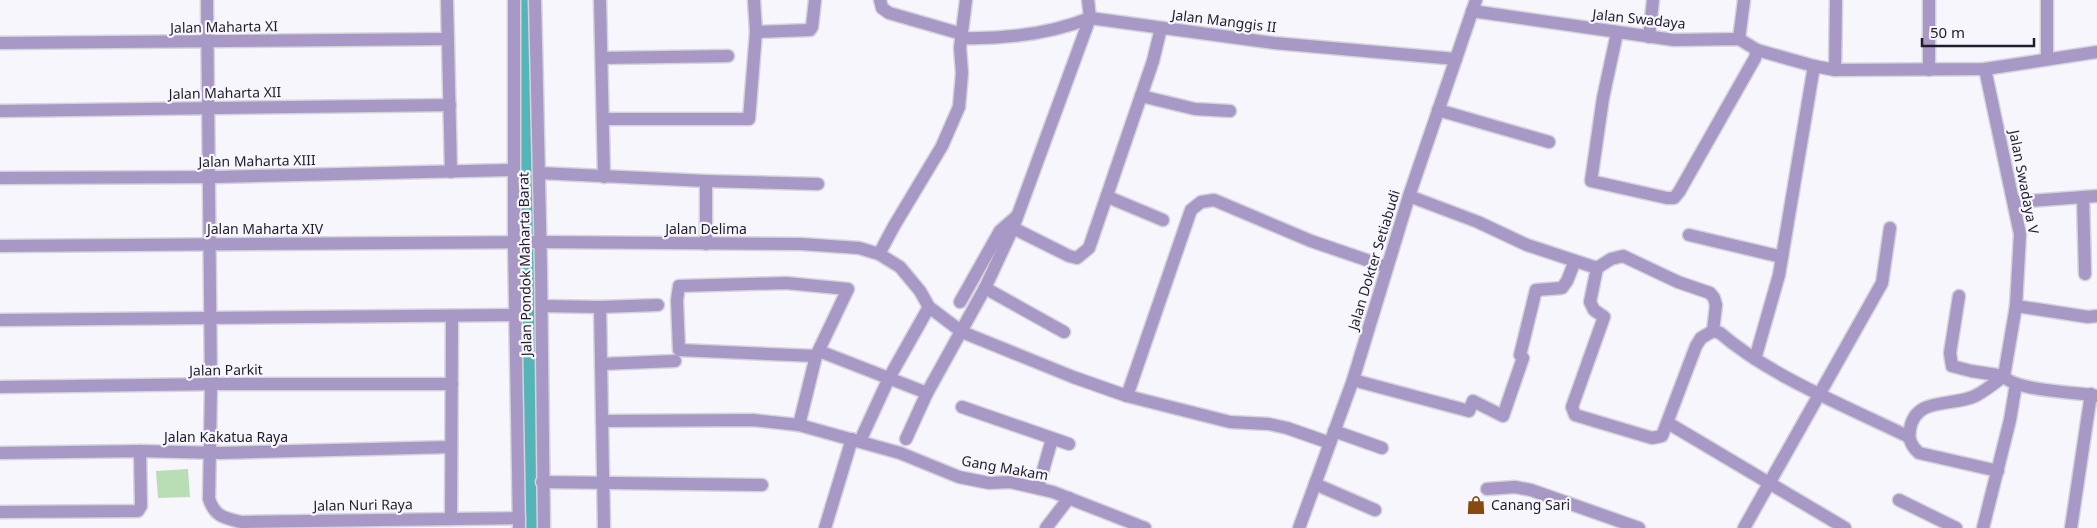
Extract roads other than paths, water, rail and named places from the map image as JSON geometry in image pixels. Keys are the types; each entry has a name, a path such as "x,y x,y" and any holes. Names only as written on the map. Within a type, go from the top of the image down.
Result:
{"street":[{"path":"207,0 211,453"},
{"path":"448,0 451,172"},
{"name":"Jalan Pondok Maharta Barat","path":"514,0 514,170 526,242 542,306 542,482 544,528"},
{"name":"Jalan Pondok Maharta Barat","path":"519,523 516,315 526,242 539,173 535,0"},
{"path":"600,0 604,177"},
{"path":"603,119 748,119 751,110 756,32 754,0"},
{"path":"756,32 807,31 812,27 815,0"},
{"name":"Jalan Manggis II","path":"880,0 882,8 889,13 962,36 984,38 1058,28 1090,18 1274,43 1456,59"},
{"path":"879,254 942,146 959,107 962,73 962,36 966,0"},
{"path":"906,439 927,393 985,288 1013,228 1090,18 1088,0"},
{"path":"1649,37 1653,0"},
{"path":"1744,0 1739,39 1757,50 1835,70 1985,69 2047,58 2097,52"},
{"path":"1835,70 1836,0"},
{"path":"1929,0 1929,70"},
{"path":"2047,0 2047,58"},
{"name":"Jalan Swadaya","path":"1474,6 1649,37 1674,40 1739,39"},
{"name":"Jalan Dokter Setiabudi","path":"1299,528 1353,380 1409,196 1474,6"},
{"path":"1013,228 1045,246 1077,258 1089,248 1153,61 1161,28"},
{"path":"1617,32 1603,98 1592,181 1667,198 1674,198 1680,192 1755,58 1757,50"},
{"name":"Jalan Maharta XI","path":"0,43 448,38"},
{"path":"602,58 728,56"},
{"path":"1755,359 1782,258 1814,66"},
{"name":"Jalan Swadaya V","path":"1985,69 2020,234 2016,306 2004,376"},
{"path":"1141,96 1195,109 1230,111"},
{"name":"Jalan Maharta XII","path":"0,111 450,106"},
{"path":"1438,110 1549,142"},
{"name":"Jalan Maharta XIII","path":"0,178 208,177 514,170"},
{"path":"539,173 818,184"},
{"path":"706,181 706,244"},
{"path":"1409,196 1478,222 1527,245 1597,268"},
{"path":"2014,202 2097,196"},
{"path":"1108,197 1163,220"},
{"path":"2083,197 2085,274"},
{"path":"1127,396 1191,210 1201,202 1214,200 1302,238 1387,267"},
{"path":"960,302 1000,232 1018,215"},
{"path":"1744,528 1882,283 1890,228"},
{"path":"1689,234 1782,258"},
{"name":"Jalan Delima","path":"526,242 836,245 859,248 879,254 900,267 920,291 929,307"},
{"name":"Jalan Maharta XIV","path":"0,246 526,242"},
{"path":"1713,331 1716,305 1710,293 1678,282 1623,256 1611,259 1597,268 1590,302 1594,310 1604,317 1572,407 1573,411 1575,414 1652,438 1662,436 1696,346 1702,338 1713,331 1720,333 1737,348 1755,359 1820,394 1909,437"},
{"path":"1353,380 1469,411 1473,401 1503,416 1523,358 1520,355 1536,290 1562,288 1568,281 1575,261"},
{"path":"799,425 818,354 848,289 786,284 679,286 677,300 679,350 818,354 927,393"},
{"path":"985,288 1064,332"},
{"path":"1958,296 1950,353 1952,366 2004,376 2007,380 2016,384 2094,395 2071,528"},
{"path":"542,306 658,305"},
{"path":"2016,306 2088,317 2097,316"},
{"path":"600,307 604,528"},
{"path":"825,528 856,440 929,307 962,332 1073,377 1127,396 1230,422 1269,424 1287,428 1330,443"},
{"path":"0,320 516,315"},
{"path":"451,519 452,316"},
{"path":"601,364 674,361"},
{"path":"1998,471 1919,452 1912,447 1909,437 1911,426 1917,413 1924,408 1934,403 1959,402 1976,396 2004,376"},
{"name":"Jalan Parkit","path":"0,387 211,384 452,384"},
{"path":"1983,528 1998,471 2016,384"},
{"path":"962,407 1069,444"},
{"name":"Gang Makam","path":"602,421 753,420 799,425 900,452 959,476 989,483 1010,482 1038,488 1145,528"},
{"path":"1668,423 1770,482 1844,528"},
{"path":"1334,431 1382,448"},
{"path":"1038,488 1052,439"},
{"name":"Jalan Kakatua Raya","path":"0,453 140,451 211,453 451,447"},
{"path":"0,512 138,511 142,506 140,451"},
{"name":"Jalan Nuri Raya","path":"211,453 209,500 212,509 218,516 241,522 343,524 451,519 519,523"},
{"path":"542,482 762,485"},
{"path":"1314,484 1375,510"},
{"path":"1487,488 1515,487 1531,490 1639,528"},
{"path":"1046,528 1069,498"},
{"path":"1899,500 1956,528"}],"waterway":[{"path":"523,0 525,342 529,528"}],"place":[{"name":"Canang Sari","path":"1476,505"}]}
